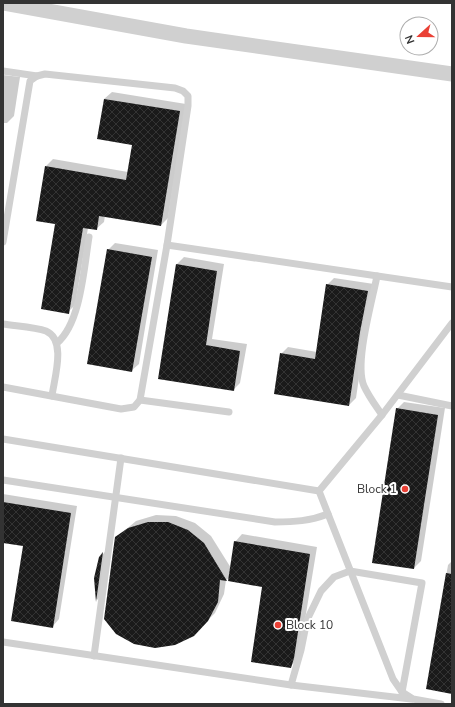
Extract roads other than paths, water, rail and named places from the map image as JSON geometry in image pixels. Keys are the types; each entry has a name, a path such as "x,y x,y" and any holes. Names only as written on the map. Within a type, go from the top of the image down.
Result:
{"street":[{"path":"4,3 186,36 452,74"}],"lane":[{"path":"3,71 37,76"},
{"path":"3,242 30,81 37,76 45,74 175,88 188,96 188,106 167,245 140,400 134,407 121,410 3,387"},
{"path":"57,343 63,338 68,330 74,315 80,292 89,237"},
{"path":"167,245 452,288"},
{"path":"377,276 360,356 360,372 364,386 382,415"},
{"path":"3,324 45,331 53,336 57,343 58,352 52,396"},
{"path":"319,491 398,395 452,324"},
{"path":"398,395 452,406"},
{"path":"140,400 229,412"},
{"path":"3,439 319,491"},
{"path":"94,656 121,458"},
{"path":"3,480 275,522 313,520 328,514"},
{"path":"319,491 393,679 402,692 413,699"},
{"path":"291,685 301,650 307,620 321,591 334,577 350,570 422,584 402,692"},
{"path":"3,642 291,685 413,699 441,704"}],"place":[{"name":"Block 1","path":"405,489"},
{"name":"Block 10","path":"278,625"}]}
